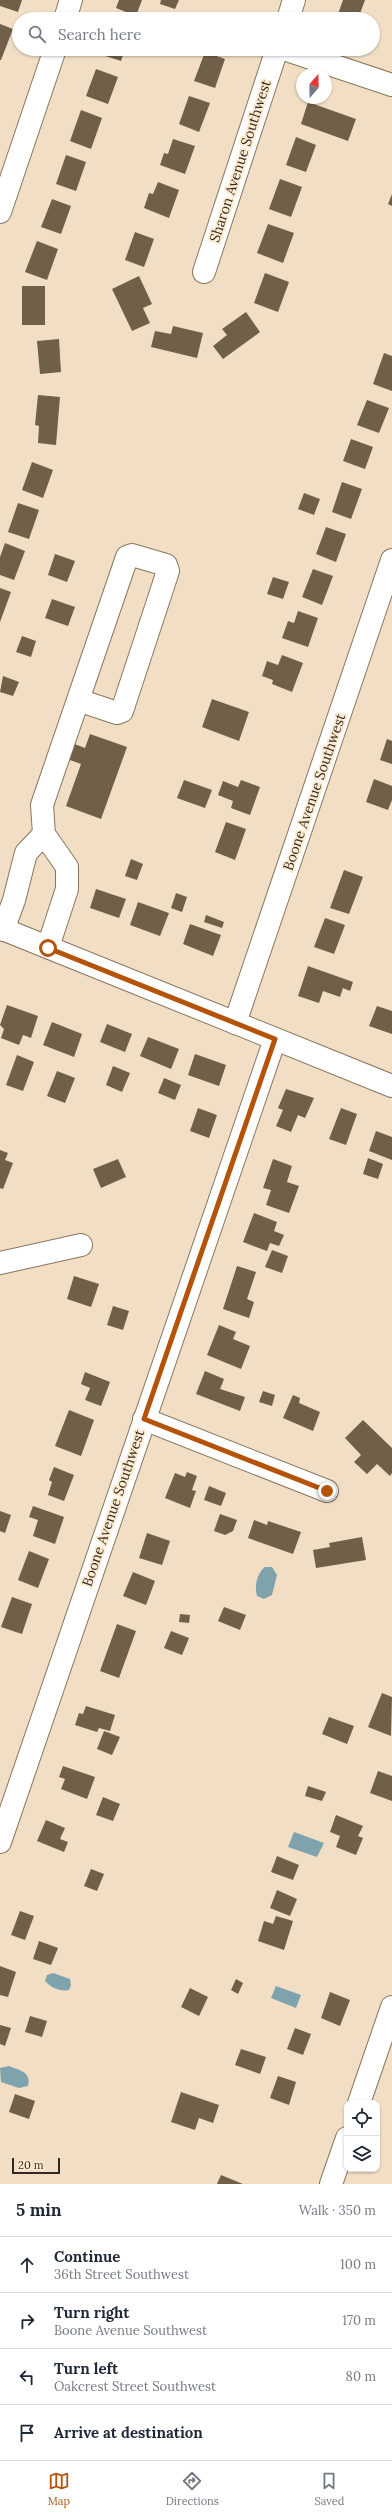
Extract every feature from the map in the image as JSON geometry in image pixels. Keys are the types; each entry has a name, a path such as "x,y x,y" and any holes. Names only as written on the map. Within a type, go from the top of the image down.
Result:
{"street":[{"path":"67,12 71,0"},
{"path":"290,12 294,0"},
{"path":"0,212 53,56"},
{"name":"Sharon Avenue Southwest","path":"204,272 275,56"},
{"path":"304,56 392,86"},
{"path":"48,948 67,889 66,867 44,834 42,805 126,557 132,555 166,565 168,571 122,711 117,713 78,700"},
{"name":"Boone Avenue Southwest","path":"235,1023 392,560"},
{"path":"44,834 26,853 14,900 2,929 392,1086"},
{"name":"Boone Avenue Southwest","path":"0,1842 275,1039"},
{"path":"0,1263 81,1245"},
{"path":"144,1419 327,1491"},
{"path":"360,2100 392,2007"},
{"path":"331,2184 344,2147"}],"water":[{"path":"265,1567 272,1567 277,1575 272,1595 264,1599 257,1596 256,1588 258,1576"},
{"path":"294,1832 324,1843 317,1857 288,1847"},
{"path":"53,1973 70,1979 71,1985 69,1990 56,1988 45,1981 47,1975"},
{"path":"276,1986 301,1995 296,2008 271,1998"},
{"path":"9,2066 24,2072 29,2081 28,2086 19,2088 1,2082 0,2068"}],"building":[{"path":"0,0 22,0 18,12 0,6"},
{"path":"119,0 142,0 138,12 126,12 116,8"},
{"path":"161,0 179,0 175,9 160,4"},
{"path":"343,0 365,0 361,12 339,12"},
{"path":"0,24 12,29 12,32 0,60"},
{"path":"105,56 123,56 121,61"},
{"path":"203,56 216,56 225,59 215,88 194,81"},
{"path":"96,69 118,77 108,104 86,96"},
{"path":"189,96 210,103 199,132 179,124"},
{"path":"307,104 314,104 356,119 348,141 301,124"},
{"path":"81,110 102,118 91,149 70,141"},
{"path":"296,137 316,145 306,172 286,165"},
{"path":"173,139 195,146 185,174 160,165 164,153 168,154"},
{"path":"66,155 86,162 76,191 56,184"},
{"path":"280,179 302,187 291,217 269,209"},
{"path":"158,182 179,190 169,218 144,208 149,193 153,194"},
{"path":"392,194 392,206 388,204"},
{"path":"52,199 71,206 61,234 41,227"},
{"path":"268,224 294,233 283,263 257,253"},
{"path":"135,232 154,239 144,267 125,260"},
{"path":"37,241 58,249 47,280 25,272"},
{"path":"265,273 289,282 278,312 254,303"},
{"path":"139,276 152,304 143,308 150,323 132,331 112,289"},
{"path":"22,286 45,286 45,325 22,325"},
{"path":"246,312 260,332 223,359 213,346 227,335 222,329"},
{"path":"173,326 203,333 197,358 151,347 155,331 171,334"},
{"path":"59,339 61,372 40,374 37,341"},
{"path":"384,353 392,356 392,391 373,384"},
{"path":"38,395 60,397 56,445 38,443 39,426 35,425"},
{"path":"367,400 389,408 379,433 357,425"},
{"path":"351,439 373,447 365,469 343,461"},
{"path":"32,462 53,470 43,498 22,490"},
{"path":"342,482 362,489 351,519 332,512"},
{"path":"304,493 320,499 314,515 298,509"},
{"path":"18,503 39,510 29,539 8,532"},
{"path":"326,527 346,534 336,562 316,554"},
{"path":"5,543 25,551 14,580 0,575 0,557"},
{"path":"55,554 75,561 67,582 48,575"},
{"path":"313,569 333,576 322,605 302,597"},
{"path":"273,577 289,582 283,599 267,594"},
{"path":"0,588 11,592 0,622"},
{"path":"52,599 75,607 68,626 45,618"},
{"path":"298,611 318,618 308,647 282,638 288,621 294,623"},
{"path":"22,636 36,641 31,657 16,652"},
{"path":"282,655 303,663 292,692 272,684 273,680 262,676 267,661 278,665"},
{"path":"3,676 19,682 13,696 0,692"},
{"path":"212,699 249,712 239,741 202,727"},
{"path":"90,734 127,747 101,819 66,806 81,764 67,759 72,743 85,748"},
{"path":"387,739 392,741 392,764 380,760"},
{"path":"374,779 392,786 392,800 388,810 366,802"},
{"path":"184,780 212,790 205,808 177,798"},
{"path":"241,780 260,787 250,815 231,808 233,801 218,795 223,781 238,787"},
{"path":"226,822 246,829 235,860 215,852"},
{"path":"131,859 143,864 137,880 125,876"},
{"path":"344,870 363,877 349,914 330,908"},
{"path":"96,889 126,899 119,918 90,908"},
{"path":"176,893 187,897 182,912 171,908"},
{"path":"138,902 169,913 160,936 130,925"},
{"path":"206,915 224,922 222,928 204,922"},
{"path":"325,918 345,925 334,954 314,947"},
{"path":"190,924 221,935 213,956 183,944"},
{"path":"308,966 353,982 350,991 343,988 340,997 323,991 319,1003 298,996"},
{"path":"7,1005 38,1016 31,1038 23,1035 19,1045 1,1038 4,1029 0,1025"},
{"path":"377,1006 392,1011 392,1034 369,1026"},
{"path":"52,1022 82,1034 74,1057 43,1045"},
{"path":"107,1024 132,1034 125,1052 100,1042"},
{"path":"148,1037 179,1049 171,1069 140,1056"},
{"path":"195,1054 226,1065 219,1086 188,1075"},
{"path":"17,1055 34,1062 23,1091 6,1085"},
{"path":"113,1066 130,1073 122,1092 106,1085"},
{"path":"57,1071 75,1078 65,1103 47,1096"},
{"path":"164,1078 181,1085 175,1100 158,1093"},
{"path":"286,1089 314,1098 305,1118 298,1115 291,1132 276,1126 283,1110 278,1108"},
{"path":"198,1108 217,1115 209,1138 190,1131"},
{"path":"341,1108 357,1114 346,1145 329,1139"},
{"path":"376,1131 392,1137 392,1160 369,1151"},
{"path":"0,1150 8,1153 5,1160 13,1163 3,1189 0,1188"},
{"path":"368,1158 383,1164 378,1179 363,1174"},
{"path":"118,1159 126,1177 101,1188 93,1169"},
{"path":"273,1159 292,1166 287,1182 299,1186 289,1213 266,1205 271,1190 263,1188"},
{"path":"254,1213 277,1222 274,1231 284,1235 279,1246 270,1243 267,1251 243,1242"},
{"path":"272,1250 288,1256 282,1273 265,1267"},
{"path":"237,1266 256,1272 247,1299 254,1302 249,1318 223,1309"},
{"path":"74,1276 99,1284 91,1307 67,1299"},
{"path":"113,1306 129,1311 123,1330 107,1325"},
{"path":"219,1325 236,1332 233,1339 250,1346 241,1369 207,1355"},
{"path":"205,1371 224,1379 220,1389 245,1397 240,1411 196,1394"},
{"path":"85,1372 110,1382 101,1406 85,1400 90,1388 81,1384"},
{"path":"263,1391 275,1395 272,1406 259,1402"},
{"path":"293,1395 300,1398 299,1403 320,1412 313,1431 283,1418"},
{"path":"69,1410 94,1420 81,1456 55,1446"},
{"path":"363,1420 392,1448 392,1473 390,1476 377,1464 367,1474 354,1462 361,1455 345,1438"},
{"path":"54,1467 74,1475 64,1501 48,1495 52,1482 49,1480"},
{"path":"187,1472 197,1476 192,1490 196,1491 190,1508 165,1498 175,1473 185,1477"},
{"path":"209,1486 226,1493 221,1506 204,1500"},
{"path":"33,1506 64,1517 55,1544 33,1536 38,1520 29,1517"},
{"path":"0,1511 11,1515 5,1533 0,1531"},
{"path":"220,1514 237,1520 233,1531 225,1535 214,1531"},
{"path":"254,1520 267,1525 268,1521 301,1532 293,1554 248,1538"},
{"path":"147,1533 170,1541 162,1565 139,1558"},
{"path":"362,1537 366,1560 316,1568 313,1550 330,1547 329,1543"},
{"path":"29,1551 49,1559 38,1588 18,1580"},
{"path":"133,1572 155,1581 146,1605 123,1596"},
{"path":"12,1597 32,1604 22,1634 1,1627"},
{"path":"224,1607 246,1615 240,1630 218,1621"},
{"path":"180,1614 190,1615 189,1623 179,1622"},
{"path":"117,1624 136,1631 119,1678 100,1671"},
{"path":"171,1631 189,1638 182,1655 164,1648"},
{"path":"382,1693 392,1697 391,1736 368,1727"},
{"path":"86,1706 115,1715 110,1731 99,1728 97,1732 75,1725 79,1713 83,1714"},
{"path":"329,1717 354,1726 347,1744 322,1734"},
{"path":"104,1731 120,1737 112,1755 97,1749"},
{"path":"63,1766 95,1777 87,1799 61,1789 65,1779 59,1777"},
{"path":"378,1771 392,1776 392,1801 370,1793"},
{"path":"308,1786 326,1792 322,1801 305,1796"},
{"path":"103,1797 120,1804 113,1821 96,1815"},
{"path":"336,1815 363,1826 358,1836 363,1838 356,1855 336,1847 340,1836 330,1832"},
{"path":"46,1820 65,1828 60,1839 68,1842 64,1852 37,1841"},
{"path":"277,1856 299,1865 293,1880 271,1872"},
{"path":"91,1869 104,1874 97,1891 84,1886"},
{"path":"277,1890 297,1899 290,1916 270,1908"},
{"path":"20,1911 34,1916 25,1940 11,1935"},
{"path":"276,1916 293,1921 284,1950 258,1941 264,1921 273,1924"},
{"path":"39,1941 58,1948 51,1965 33,1959"},
{"path":"0,1966 16,1972 8,1997 0,1995"},
{"path":"236,1979 243,1983 238,1994 231,1990"},
{"path":"190,1988 208,1997 199,2016 181,2007"},
{"path":"330,1992 350,2000 340,2026 321,2018"},
{"path":"30,2016 47,2021 42,2037 25,2032"},
{"path":"0,2025 11,2028 5,2046 0,2044"},
{"path":"295,2028 311,2034 303,2055 287,2049"},
{"path":"241,2049 266,2057 260,2074 235,2065"},
{"path":"278,2076 296,2082 289,2105 270,2098"},
{"path":"181,2092 219,2105 213,2123 199,2118 195,2130 171,2122"},
{"path":"15,2094 35,2101 29,2119 9,2112"},
{"path":"221,2175 243,2184 217,2184"}],"route":[{"path":"48,948 275,1039 144,1419 327,1491"}]}
